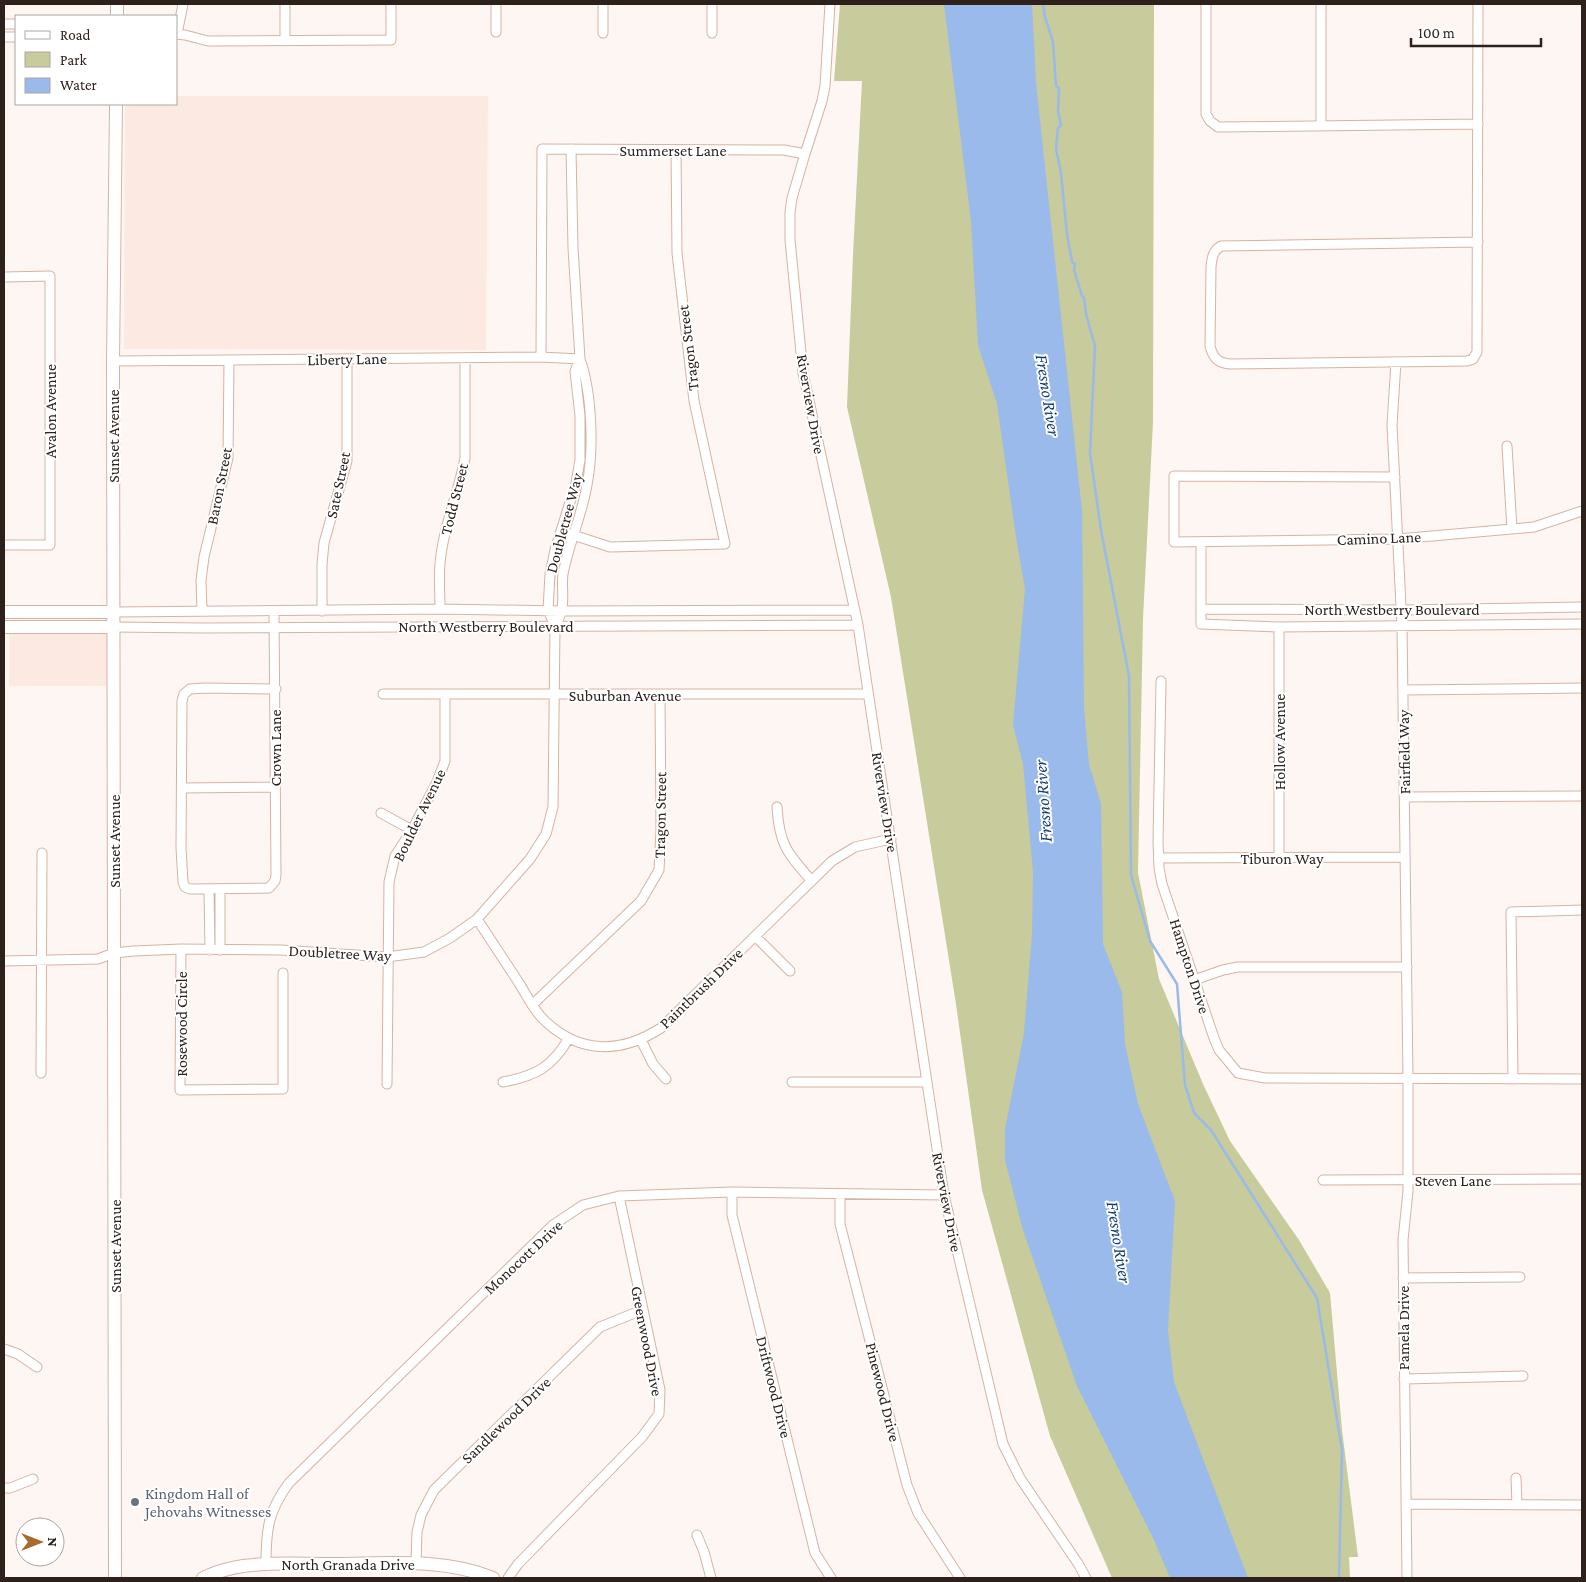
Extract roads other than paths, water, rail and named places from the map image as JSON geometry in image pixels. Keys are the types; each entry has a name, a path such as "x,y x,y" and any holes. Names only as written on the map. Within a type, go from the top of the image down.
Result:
{"main road":[{"name":"Sunset Avenue","path":"115,1578 113,361 116,105"},
{"path":"4,612 114,612"},
{"path":"4,627 114,626"},
{"name":"North Granada Drive","path":"203,1578 227,1569 266,1564 416,1564 444,1566 471,1571 493,1578"}],"street":[{"path":"178,25 183,4"},
{"path":"285,41 286,4"},
{"path":"178,34 208,41 391,40 391,4"},
{"path":"496,4 496,32"},
{"path":"603,4 603,33"},
{"path":"712,4 712,33"},
{"name":"Riverview Drive","path":"830,4 823,94 792,198 789,226 803,373 858,625 944,1195 1003,1444 1020,1478 1086,1578"},
{"path":"1206,4 1206,114 1210,121 1218,127 1478,124"},
{"path":"1320,4 1320,125"},
{"path":"1478,4 1478,242 1477,352 1473,359 1467,361 1222,364 1212,354 1210,346 1211,267 1215,249 1221,246 1478,242"},
{"name":"Summerset Lane","path":"542,357 542,149 784,150 805,154"},
{"name":"Doubletree Way","path":"4,962 98,958 114,953 181,949 281,950 388,957 424,952 450,938 477,919 530,859 546,834 553,807 555,626 562,611 563,576 572,535 587,486 591,461 590,414 584,370 580,359 573,248 571,149"},
{"name":"Tragon Street","path":"572,535 610,547 725,544 694,400 677,253 676,150"},
{"name":"Avalon Avenue","path":"4,277 50,276 50,545 4,545"},
{"name":"Liberty Lane","path":"113,361 542,357 580,359"},
{"name":"Todd Street","path":"440,609 441,555 465,458 465,358"},
{"name":"Sate Street","path":"322,611 324,543 347,461 347,359"},
{"name":"Doubletree Way","path":"555,626 548,610 550,574 576,483 580,460 580,416 575,370 580,359"},
{"name":"Baron Street","path":"202,611 204,557 228,458 228,360"},
{"name":"Fairfield Way","path":"1396,362 1392,425 1402,610 1408,1078"},
{"path":"1507,446 1512,529"},
{"name":"Camino Lane","path":"1395,477 1174,476 1174,542 1398,539 1534,527 1582,511"},
{"path":"562,531 572,535"},
{"path":"1201,542 1201,609"},
{"name":"North Westberry Boulevard","path":"1582,607 1402,610 1201,609 1202,624 1279,627 1582,624"},
{"name":"North Westberry Boulevard","path":"114,612 440,609 562,611 855,610"},
{"name":"Crown Lane","path":"220,889 269,888 276,875 274,611"},
{"name":"North Westberry Boulevard","path":"114,626 274,628 858,625"},
{"name":"Hollow Avenue","path":"1279,627 1279,858"},
{"name":"Hampton Drive","path":"1161,681 1159,858 1162,884 1214,1038 1219,1050 1238,1073 1266,1078 1582,1079"},
{"path":"1403,690 1582,688"},
{"path":"220,950 220,889 190,889 185,887 183,882 181,848 182,701 184,694 190,689 276,689"},
{"name":"Suburban Avenue","path":"383,694 868,694"},
{"name":"Boulder Avenue","path":"387,1084 390,882 395,856 412,830 437,782 445,761 445,695"},
{"name":"Tragon Street","path":"532,1005 641,901 659,870 661,830 660,695"},
{"path":"182,788 275,787"},
{"path":"1404,797 1582,796"},
{"path":"777,807 780,835 784,846 811,880"},
{"path":"381,814 412,830"},
{"name":"Paintbrush Drive","path":"477,919 532,1005 555,1030 580,1043 592,1046 610,1047 626,1045 641,1040 661,1028 832,861 849,851 891,839"},
{"path":"41,1073 42,853"},
{"name":"Tiburon Way","path":"1159,858 1405,857"},
{"path":"209,890 210,950"},
{"path":"1513,1079 1511,912 1582,910"},
{"path":"755,936 790,971"},
{"name":"Rosewood Circle","path":"181,949 180,1090 283,1089 283,976"},
{"path":"1194,980 1238,967 1406,967"},
{"path":"503,1082 532,1076 542,1070 558,1056 569,1038"},
{"path":"641,1040 653,1064 666,1079"},
{"name":"Pamela Drive","path":"1407,1578 1403,1240 1408,1180 1408,1078"},
{"path":"792,1082 926,1082"},
{"name":"Steven Lane","path":"1323,1180 1582,1179"},
{"name":"Monocott Drive","path":"266,1564 267,1533 271,1514 279,1496 289,1483 553,1225 583,1205 619,1196 732,1192 944,1195"},
{"name":"Driftwood Drive","path":"732,1192 732,1215 813,1544 816,1553 831,1578"},
{"name":"Pinewood Drive","path":"840,1194 840,1224 907,1485 918,1513 960,1578"},
{"name":"Greenwood Drive","path":"508,1578 518,1564 642,1437 659,1414 660,1390 619,1196"},
{"path":"1403,1278 1520,1277"},
{"name":"Sandlewood Drive","path":"416,1564 421,1516 434,1490 600,1327 642,1310"},
{"path":"4,1349 18,1354 37,1367"},
{"path":"1404,1379 1523,1376"},
{"path":"1516,1478 1517,1504"},
{"path":"4,1488 10,1488 33,1479"},
{"path":"1406,1504 1582,1504"},
{"path":"697,1535 711,1578"}],"water":[{"name":"Fresno River","path":"944,4 1032,4 1036,83 1082,511 1084,708 1089,764 1101,804 1103,944 1122,992 1125,1044 1138,1104 1175,1201 1168,1330 1174,1382 1248,1578 1170,1578 1154,1540 1077,1386 1023,1230 1005,1160 1005,1129 1024,1033 1032,934 1033,872 1023,764 1013,725 1025,589 997,404 978,345 971,221"}],"waterway":[{"path":"1043,4 1053,42 1056,86 1059,88 1058,112 1061,125 1058,128 1056,149 1061,173 1067,234 1072,262 1075,264 1074,270 1084,298 1086,314 1095,346 1090,453 1101,530 1129,676 1131,875 1150,941 1177,984 1185,1085 1194,1113 1211,1130 1317,1298 1342,1450 1339,1578"}],"place":[{"name":"Kingdom Hall of Jehovahs Witnesses","path":"135,1502"}]}
